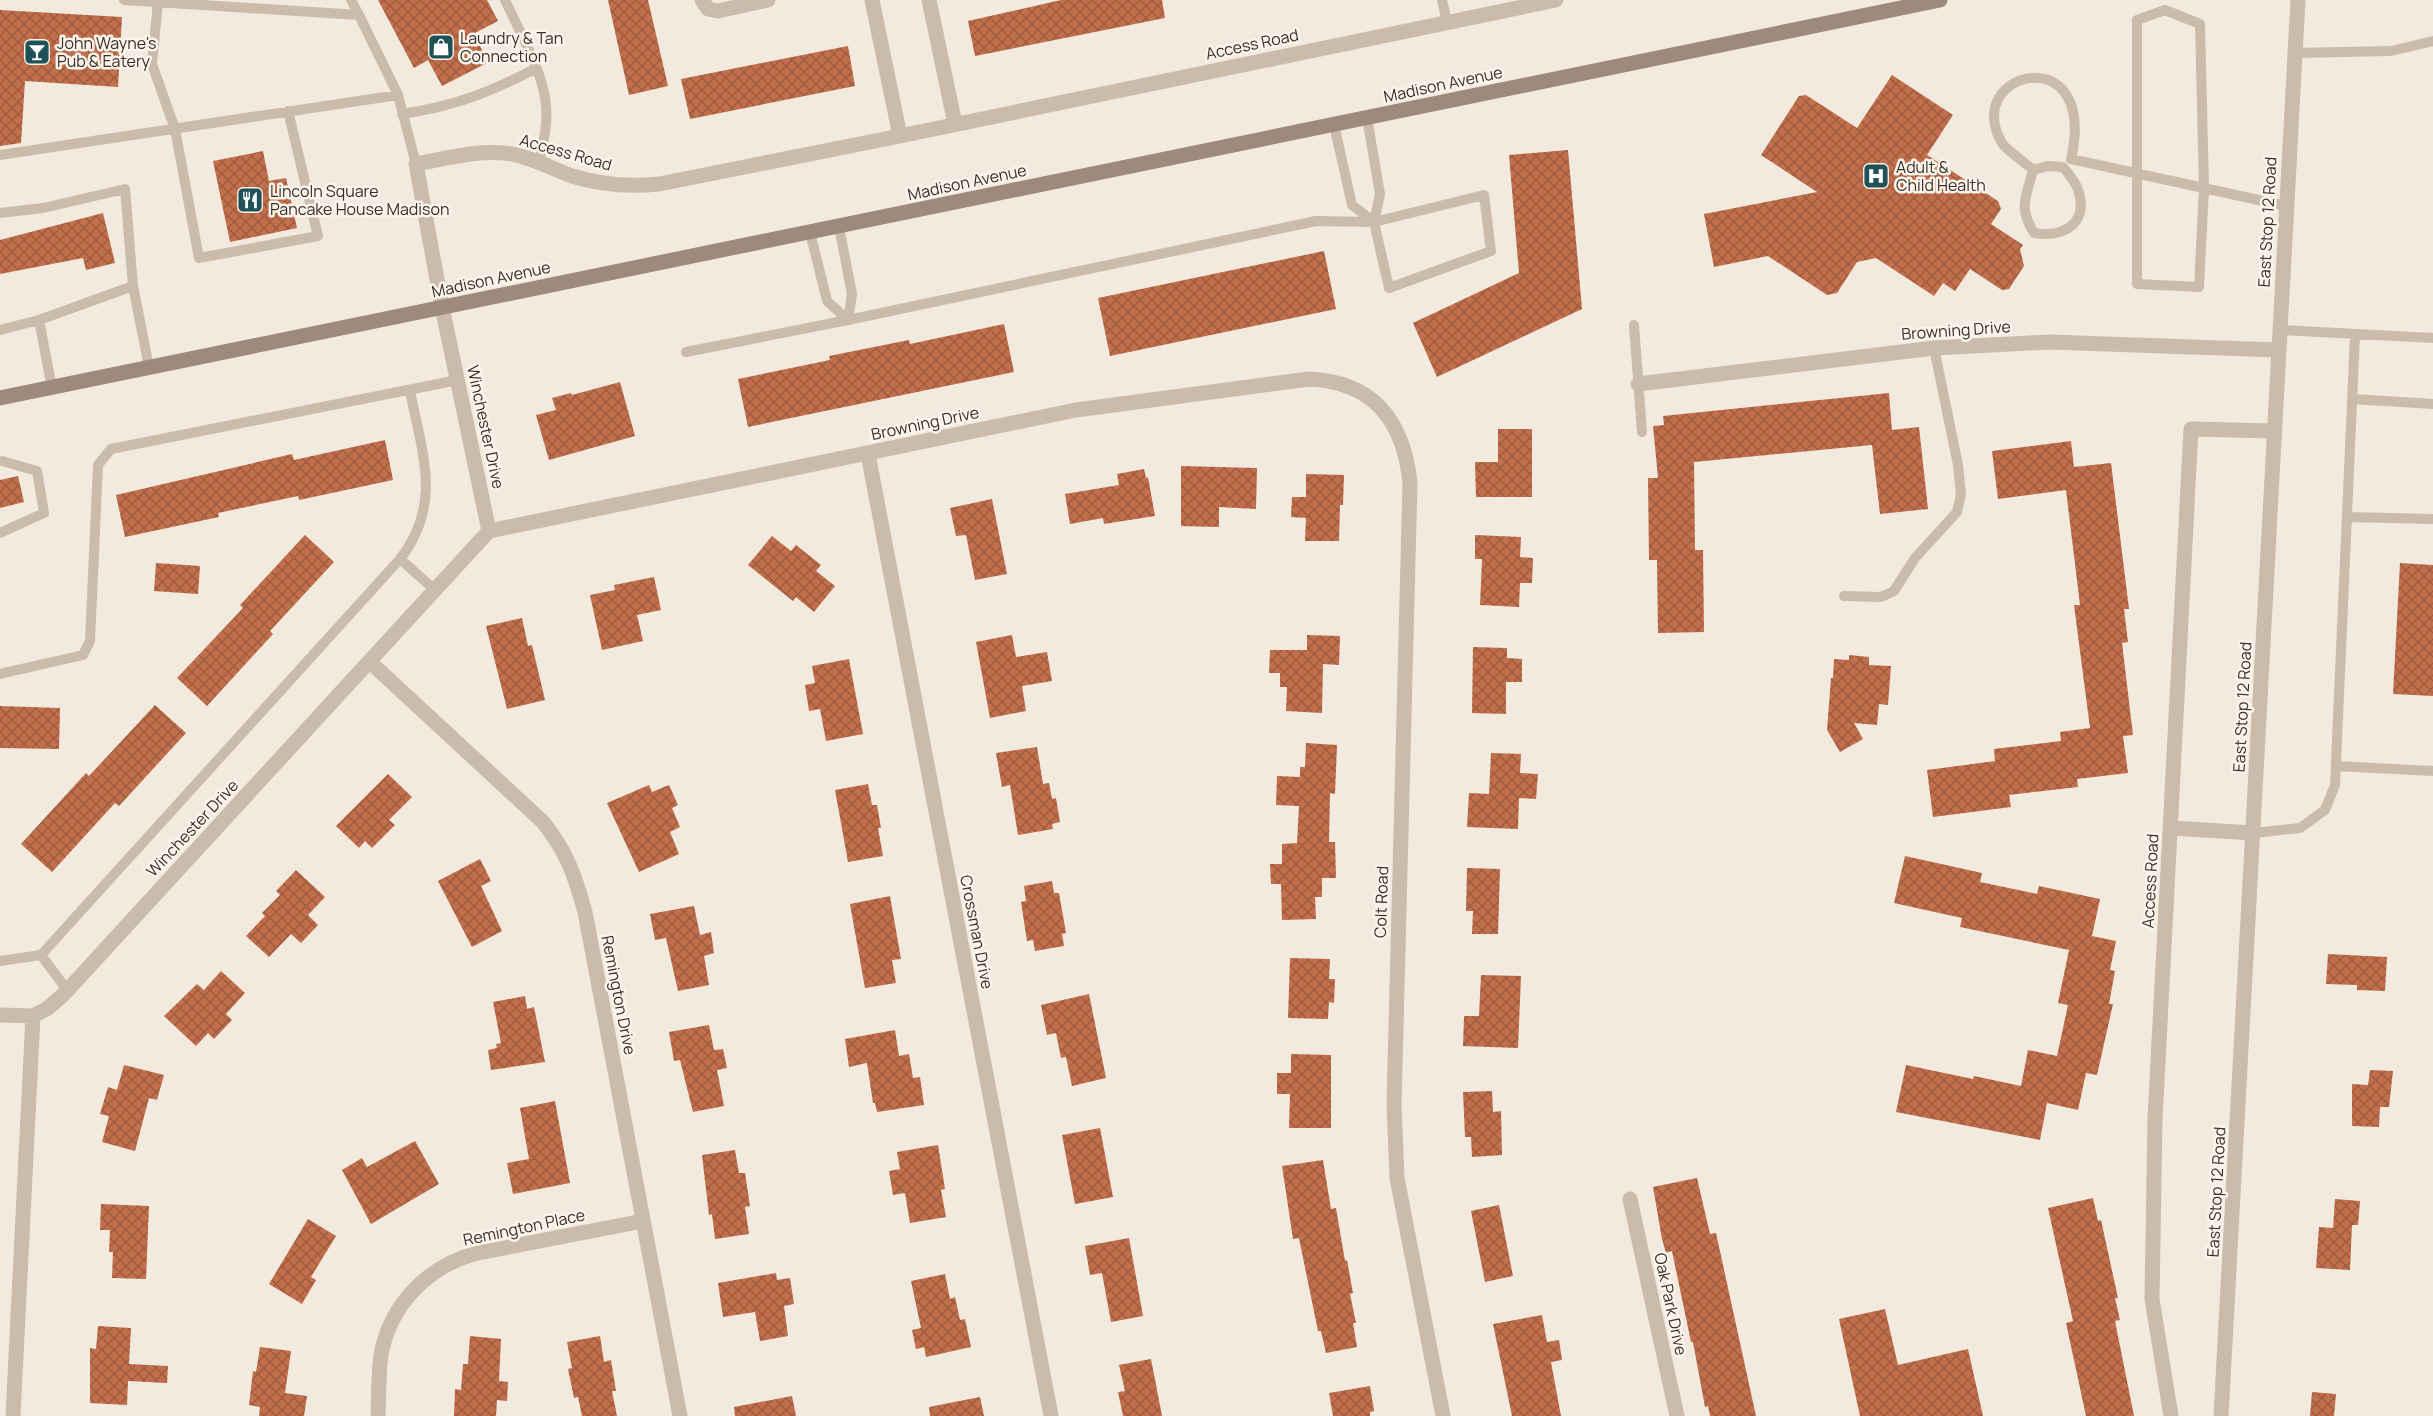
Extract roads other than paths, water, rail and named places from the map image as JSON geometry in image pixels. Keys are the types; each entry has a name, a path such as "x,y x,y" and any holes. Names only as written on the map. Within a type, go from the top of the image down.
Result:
{"main road":[{"name":"Madison Avenue","path":"0,398 1940,0"}],"street":[{"path":"705,5 718,11 768,0"},
{"path":"872,0 900,136"},
{"path":"929,0 956,124"},
{"name":"Access Road","path":"416,164 485,152 509,154 591,181 620,185 649,185 900,136 1556,0"},
{"name":"East Stop 12 Road","path":"2221,1416 2298,0"},
{"path":"416,164 442,307"},
{"name":"Winchester Drive","path":"33,1016 55,1003 68,990 489,531 442,307"},
{"name":"Browning Drive","path":"1638,384 1934,348 2049,342 2278,350"},
{"name":"Browning Drive","path":"489,531 1076,410 1302,380 1333,382 1356,390 1369,398"},
{"name":"Colt Road","path":"1369,398 1390,418 1404,444 1410,482 1394,1105 1395,1142 1397,1178 1443,1416"},
{"name":"Access Road","path":"2171,1416 2152,1299 2156,1119 2191,429 2273,431"},
{"name":"Crossman Drive","path":"868,454 1051,1416"},
{"name":"Remington Drive","path":"370,662 543,822 569,864 581,892 680,1416"},
{"path":"2171,828 2254,833"},
{"path":"0,1015 33,1016 13,1416"},
{"name":"Oak Park Drive","path":"1630,1199 1677,1416"},
{"name":"Remington Place","path":"378,1416 381,1356 386,1335 400,1306 431,1275 458,1259 478,1253 643,1221"}],"lane":[{"path":"124,0 359,15"},
{"path":"351,0 398,95 416,164"},
{"path":"505,0 535,69 546,105 546,130 539,162"},
{"path":"1442,0 1447,22"},
{"path":"158,2 152,64 175,129 199,258 318,236 288,111"},
{"path":"2165,10 2200,24 2204,188 2199,287 2137,284 2136,173 2137,20 2165,10"},
{"path":"2295,53 2391,51 2433,41"},
{"path":"402,114 466,101 535,69"},
{"path":"2029,78 2051,80 2068,94 2076,116 2076,137 2067,163 2082,204 2076,223 2062,233 2047,235 2034,233 2025,219 2023,204 2033,170 2002,145 1994,114 1998,96 2011,83 2029,78"},
{"path":"0,155 398,95"},
{"path":"686,352 1316,221 1374,222 1484,195 1491,251 1389,288 1374,222 1380,195 1367,118"},
{"path":"1334,125 1352,205 1374,222"},
{"path":"2033,170 2067,163 2136,173 2286,206"},
{"path":"0,213 43,208 125,189 133,286 149,368"},
{"path":"839,226 852,294 848,320"},
{"path":"810,232 827,301 848,320"},
{"path":"0,330 39,320 133,286"},
{"path":"39,320 52,388"},
{"path":"1634,325 1642,432"},
{"path":"2279,330 2433,338"},
{"path":"2254,833 2300,828 2325,810 2335,785 2355,335"},
{"path":"1844,596 1881,597 1894,591 1915,558 1957,512 1961,494 1958,465 1934,348"},
{"path":"0,674 83,655 90,641 98,465 111,449 458,380"},
{"path":"0,961 40,955 414,541 425,508 427,478 410,391"},
{"path":"2352,399 2433,404"},
{"path":"0,458 38,471 44,513 0,533"},
{"path":"2347,517 2433,519"},
{"path":"400,559 435,590"},
{"path":"2336,766 2433,771"},
{"path":"40,955 68,990"}],"place":[{"name":"Laundry & Tan Connection","path":"441,47"},
{"name":"John Wayne's Pub & Eatery","path":"37,52"},
{"name":"Adult & Child Health","path":"1876,176"},
{"name":"Lincoln Square Pancake House Madison","path":"250,200"}]}
